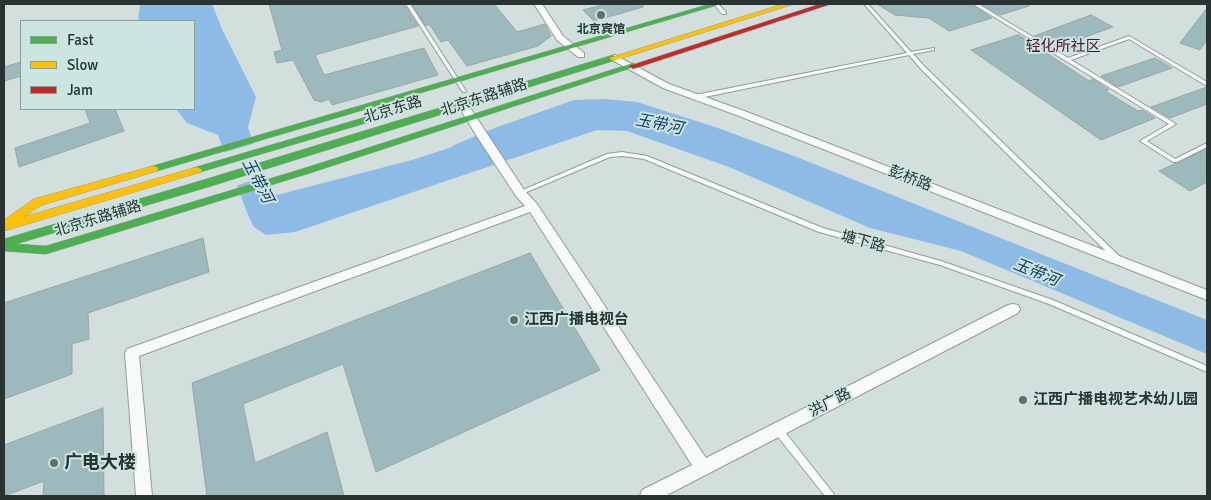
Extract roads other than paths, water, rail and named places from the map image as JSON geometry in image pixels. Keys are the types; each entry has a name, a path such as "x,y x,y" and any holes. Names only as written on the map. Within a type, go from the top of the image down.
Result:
{"main road":[{"path":"466,88 581,55 718,6 753,4"},
{"name":"北京东路","path":"4,245 790,4"},
{"name":"北京东路辅路","path":"4,245 46,250 306,171 827,4"},
{"name":"北京东路辅路","path":"4,226 38,202 285,130 466,88 571,47 718,6"},
{"name":"北京东路","path":"4,226 400,110"}],"street":[{"path":"538,4 560,38 581,55"},
{"name":"彭桥路","path":"615,58 629,68 666,86 1207,295"},
{"path":"463,105 520,193 533,207 703,467"},
{"path":"144,496 132,353 533,207"},
{"name":"洪广路","path":"648,496 1013,309"}],"lane":[{"path":"408,4 466,88"},
{"path":"866,4 910,53 1017,162 1119,260"},
{"path":"975,4 1173,124 1143,141 1175,161 1207,145"},
{"path":"1067,60 1129,37 1207,84"},
{"path":"695,97 932,49"},
{"name":"塘下路","path":"520,193 609,155 622,154 645,157 821,230 941,263 1051,302 1207,369"},
{"path":"778,430 830,496"}],"water":[{"name":"玉带河","path":"140,4 212,4 222,29 256,97 248,127 268,190 277,195 412,160 452,147 492,129 574,100 605,99 637,102 718,128 794,156 1207,320 1207,354 961,251 870,228 729,167 627,131 597,130 295,232 266,235 254,227 248,215 218,135 187,123 177,110 195,110 195,20 138,20"}],"place":[{"name":"北京宾馆","path":"601,15"},
{"name":"江西广播电视台","path":"514,320"},
{"name":"江西广播电视艺术幼儿园","path":"1023,400"},
{"name":"广电大楼","path":"54,463"}],"district":[{"name":"轻化所社区","path":"1063,47"}]}
